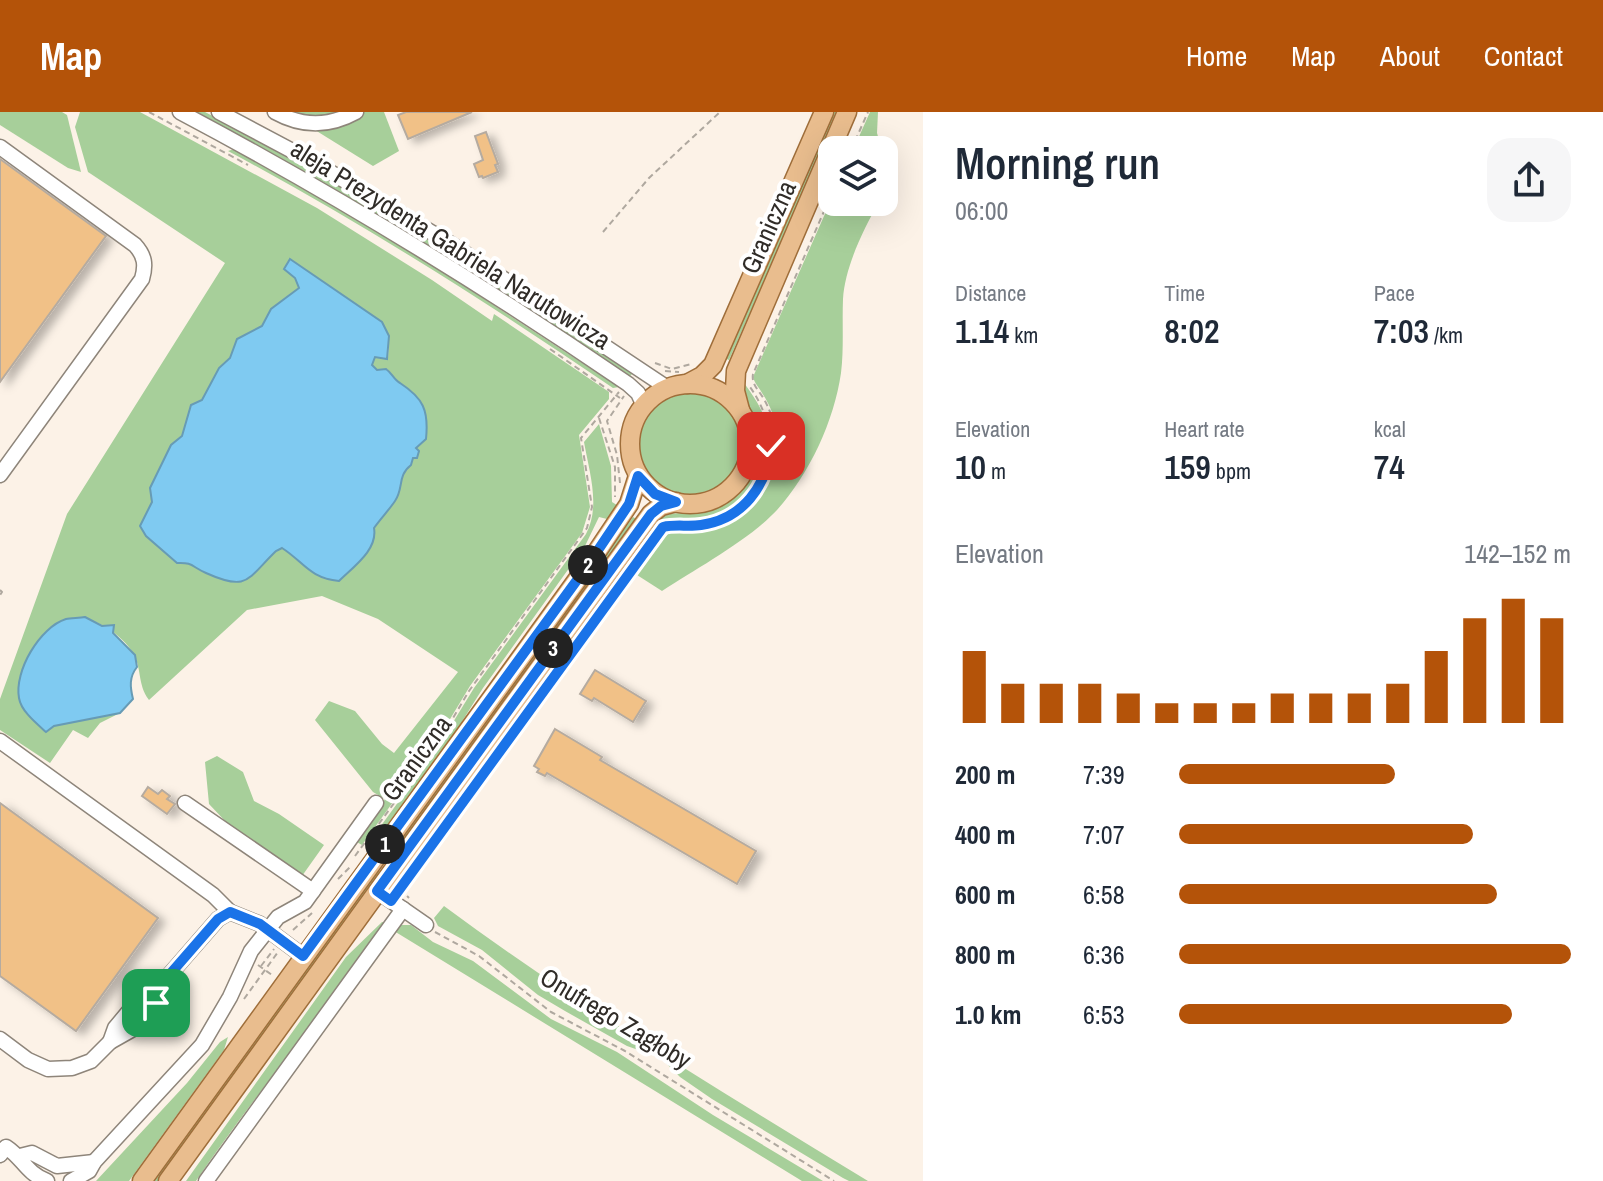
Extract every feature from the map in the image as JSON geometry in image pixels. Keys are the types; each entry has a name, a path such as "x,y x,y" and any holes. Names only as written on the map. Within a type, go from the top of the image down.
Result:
{"main road":[{"name":"Graniczna","path":"678,387 712,367 824,112"},
{"name":"Graniczna","path":"740,410 735,391 736,371 847,112"},
{"path":"703,386 717,391 740,410 750,436 748,459 735,484 717,497 703,502 676,502 655,494 638,476 630,457 631,433 644,406 652,398 678,387 703,386"},
{"name":"Graniczna","path":"142,1181 588,565 629,504 638,476"},
{"name":"Graniczna","path":"168,1181 390,900 651,514 661,506 676,502"}],"street":[{"name":"aleja Prezydenta Gabriela Narutowicza","path":"180,112 324,191 467,276 628,384 638,393 644,406"},
{"name":"aleja Prezydenta Gabriela Narutowicza","path":"219,112 315,163 451,244 678,387"},
{"path":"275,112 303,124 326,123 356,112"},
{"path":"0,147 135,245 144,259 142,279 0,475"},
{"path":"0,741 213,895 230,912 267,929 303,956"},
{"path":"185,803 313,891"},
{"path":"71,1181 89,1171 202,1045 230,997 251,951 278,917 305,902 376,803"},
{"path":"206,1181 390,900 426,925"},
{"path":"0,1039 28,1060 48,1069 72,1068 91,1061 110,1042 133,1029 156,1003 164,981 218,919 230,912"},
{"path":"0,1155 6,1147 20,1156 24,1167 47,1181"},
{"path":"20,1156 32,1153 57,1166 94,1162"}],"path":[{"path":"149,112 248,165"},
{"path":"603,232 649,178 720,112"},
{"path":"857,136 868,112"},
{"path":"406,889 407,883 663,534 676,529 707,529 734,518 753,502 770,477 776,453 775,428 765,400 753,383 753,374 822,216"},
{"path":"547,346 621,398"},
{"path":"649,361 672,369 693,363"},
{"path":"390,900 663,527 703,525 719,520 736,512 757,491 769,463 771,435 763,407 748,385"},
{"path":"362,848 437,745 469,691 587,528 592,507 581,438 618,393"},
{"path":"599,417 615,467 615,499"},
{"path":"0,590 0,595"},
{"name":"Onufrego Zagłoby","path":"426,925 452,943 479,956 551,1012 625,1051 834,1181"},
{"path":"261,967 274,949"}],"green space":[{"path":"0,112 62,112 67,115 81,172 68,168 0,125"},
{"path":"80,112 140,112 317,208 492,321 494,314 609,392 609,399 579,435 590,507 582,533 470,686 435,744 362,845 355,841 385,799 373,792 315,720 329,701 355,711 382,744 394,753 458,672 378,619 322,596 247,610 149,700 136,658 120,638 92,621 82,618 63,620 47,631 54,726 120,713 100,723 88,738 73,730 50,763 0,730 0,699 67,514 225,263 88,172 75,127","holes":["295,278 389,336 388,358 375,357 372,365 377,370 387,369 415,394 424,413 426,439 418,445 400,480 396,499 339,580 314,573 282,548 246,580 230,582 190,564 177,563 146,536 141,526 182,436 191,405 202,400 219,368 230,358 237,339 262,326 272,309 300,288"]},
{"path":"196,112 205,112 222,121 379,210 633,373 630,376 362,206"},
{"path":"286,112 384,112 399,151 373,166"},
{"path":"832,112 839,112 828,136 821,136"},
{"path":"870,112 878,112 878,136 859,136"},
{"path":"818,144 818,159 729,360 724,358"},
{"path":"234,149 408,249 619,387 613,388 375,235 228,151"},
{"path":"824,216 872,216 847,274 838,391 810,463 789,495 765,521 738,543 662,591 637,575 663,539 672,532 704,531 737,518 760,497 774,470 778,439 775,421 753,377"},
{"path":"742,380 762,411 769,441 768,458 754,490 728,512 712,520 680,523 658,519 671,514 712,510 736,496 745,486 757,461 759,448 755,420 744,397"},
{"path":"690,393 719,401 733,415 741,444 733,473 719,487 690,495 661,487 647,473 639,444 647,415 661,401"},
{"path":"599,424 611,466 612,502 620,507 611,520 599,517 585,546 372,850 367,845 436,750 474,688 586,534 593,512 593,500 584,442"},
{"path":"633,517 638,520 389,862 384,858"},
{"path":"650,529 656,533 554,673 550,665"},
{"path":"217,756 243,772 254,801 324,845 302,876 227,823 209,804 205,762"},
{"path":"376,869 381,873 159,1181 152,1181"},
{"path":"444,906 600,1014 868,1181 843,1178 712,1099 680,1077 661,1058 627,1046 538,995 482,950 438,926 434,918"},
{"path":"382,922 390,922 196,1181 186,1181 346,957"},
{"path":"398,925 411,925 433,942 473,961 551,1019 617,1052 713,1115 823,1181 802,1181 394,931"},
{"path":"228,1037 224,1050 129,1181 96,1181 187,1083 220,1042"}],"water":[{"path":"290,259 382,322 389,336 387,359 375,357 372,365 377,370 386,369 419,400 425,412 426,439 416,448 419,451 417,458 413,458 404,473 395,501 374,528 368,551 339,581 314,573 282,548 246,580 231,582 190,564 177,563 146,536 140,526 152,502 150,488 171,445 182,436 191,405 202,400 219,368 230,358 237,339 262,326 271,309 299,288 295,278 284,269"},
{"path":"85,617 102,626 114,625 113,633 135,655 137,667 131,682 133,699 120,713 54,726 46,732 20,703 19,687 25,663 38,640 56,624 66,619"}],"building":[{"path":"406,112 472,112 408,139 398,115"},
{"path":"486,132 498,172 483,178 479,177 474,164 483,160 475,136"},
{"path":"0,159 106,236 0,382"},
{"path":"595,670 646,701 633,722 594,698 592,701 580,694"},
{"path":"555,729 602,757 600,760 756,851 737,884 547,773 545,776 537,772 539,769 534,766"},
{"path":"148,787 158,794 162,790 170,796 167,799 175,804 167,814 142,796"},
{"path":"0,803 158,918 76,1031 0,976"}],"route":[{"path":"156,1003 164,981 218,919 230,912 260,924 303,956 588,565 629,504 638,476 655,494 676,502 661,506 651,514 377,891 391,901 663,527 703,525 736,512 752,497 763,480 771,446"}]}
